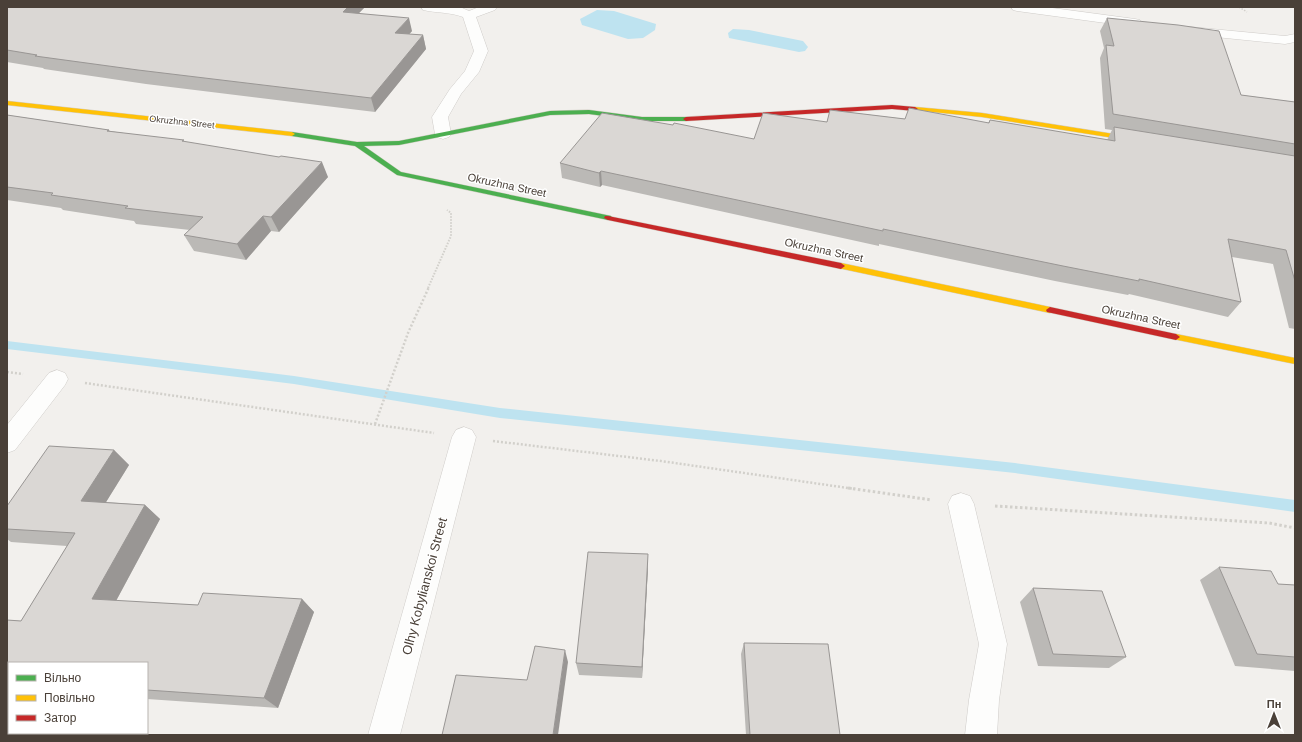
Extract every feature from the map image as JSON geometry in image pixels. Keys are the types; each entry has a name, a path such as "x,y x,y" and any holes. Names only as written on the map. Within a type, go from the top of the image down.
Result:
{"street":[{"path":"427,7 457,10 469,15 491,7"},
{"path":"1017,7 1151,25"},
{"path":"443,134 440,117 455,92 472,72 481,51 469,15"},
{"path":"1182,30 1285,40 1295,38"},
{"name":"Okruzhna Street","path":"7,103 302,134 357,144 399,143 550,113 589,112 642,119 706,119 817,110 892,107 982,115 1149,142"},
{"name":"Okruzhna Street","path":"357,144 399,174 545,206 693,235 1188,340 1295,361"},
{"path":"7,443 57,379"},
{"name":"Olhy Kobylianskoi Street","path":"384,735 464,437"},
{"path":"961,504 993,644 984,700 981,735"}],"path":[{"path":"375,424 408,333 451,236 451,213 445,209"},
{"path":"7,372 464,437 661,461 961,504 1269,523 1295,528"}],"water":[{"path":"597,10 614,11 656,24 655,30 643,38 628,39 582,25 580,19"},
{"path":"733,29 749,30 803,41 808,47 805,51 799,52 729,38 728,33"}],"building":[{"path":"7,7 348,7 343,12 409,18 395,33 423,35 371,98 138,70 35,56 37,55 7,50"},
{"path":"1107,18 1178,25 1219,31 1241,95 1295,102 1295,144 1113,114 1106,45 1114,46"},
{"path":"909,108 989,123 990,120 1115,141 1114,127 1295,156 1295,281 1286,250 1228,239 1241,302 1139,279 1139,281 883,229 883,231 601,171 599,173 560,163 602,113 673,125 674,123 754,139 763,113 827,122 830,110 905,119"},
{"path":"7,115 109,130 107,131 184,140 182,141 279,157 281,156 322,162 271,217 263,216 237,244 184,235 203,217 125,208 128,206 51,195 53,193 7,187"},
{"path":"49,446 114,450 81,501 145,505 92,599 198,605 203,593 302,599 264,698 148,690 148,662 8,662 7,726 7,620 21,621 75,533 7,529 7,506"},
{"path":"588,552 648,554 642,667 576,663"},
{"path":"1219,567 1271,571 1278,584 1295,585 1295,657 1257,654"},
{"path":"1033,588 1102,591 1126,657 1053,654"},
{"path":"744,643 828,644 840,735 750,735"},
{"path":"535,646 565,650 553,735 442,735 456,675 527,680"},
{"path":"34,734 82,734 81,735"}],"waterway":[{"path":"7,345 294,380 500,413 1015,468 1295,506"}],"traffic: fast":[{"path":"292,134 357,144 399,143 550,113 589,112 642,119 686,119"},
{"path":"357,144 399,174 608,218"}],"traffic: slow":[{"path":"7,103 292,134"},
{"path":"915,109 982,115 1139,140"},
{"path":"841,266 1050,310"},
{"path":"1176,337 1295,361"}],"traffic: jam":[{"path":"686,119 892,107 915,109"},
{"path":"608,218 841,266"},
{"path":"1050,310 1176,337"}]}
